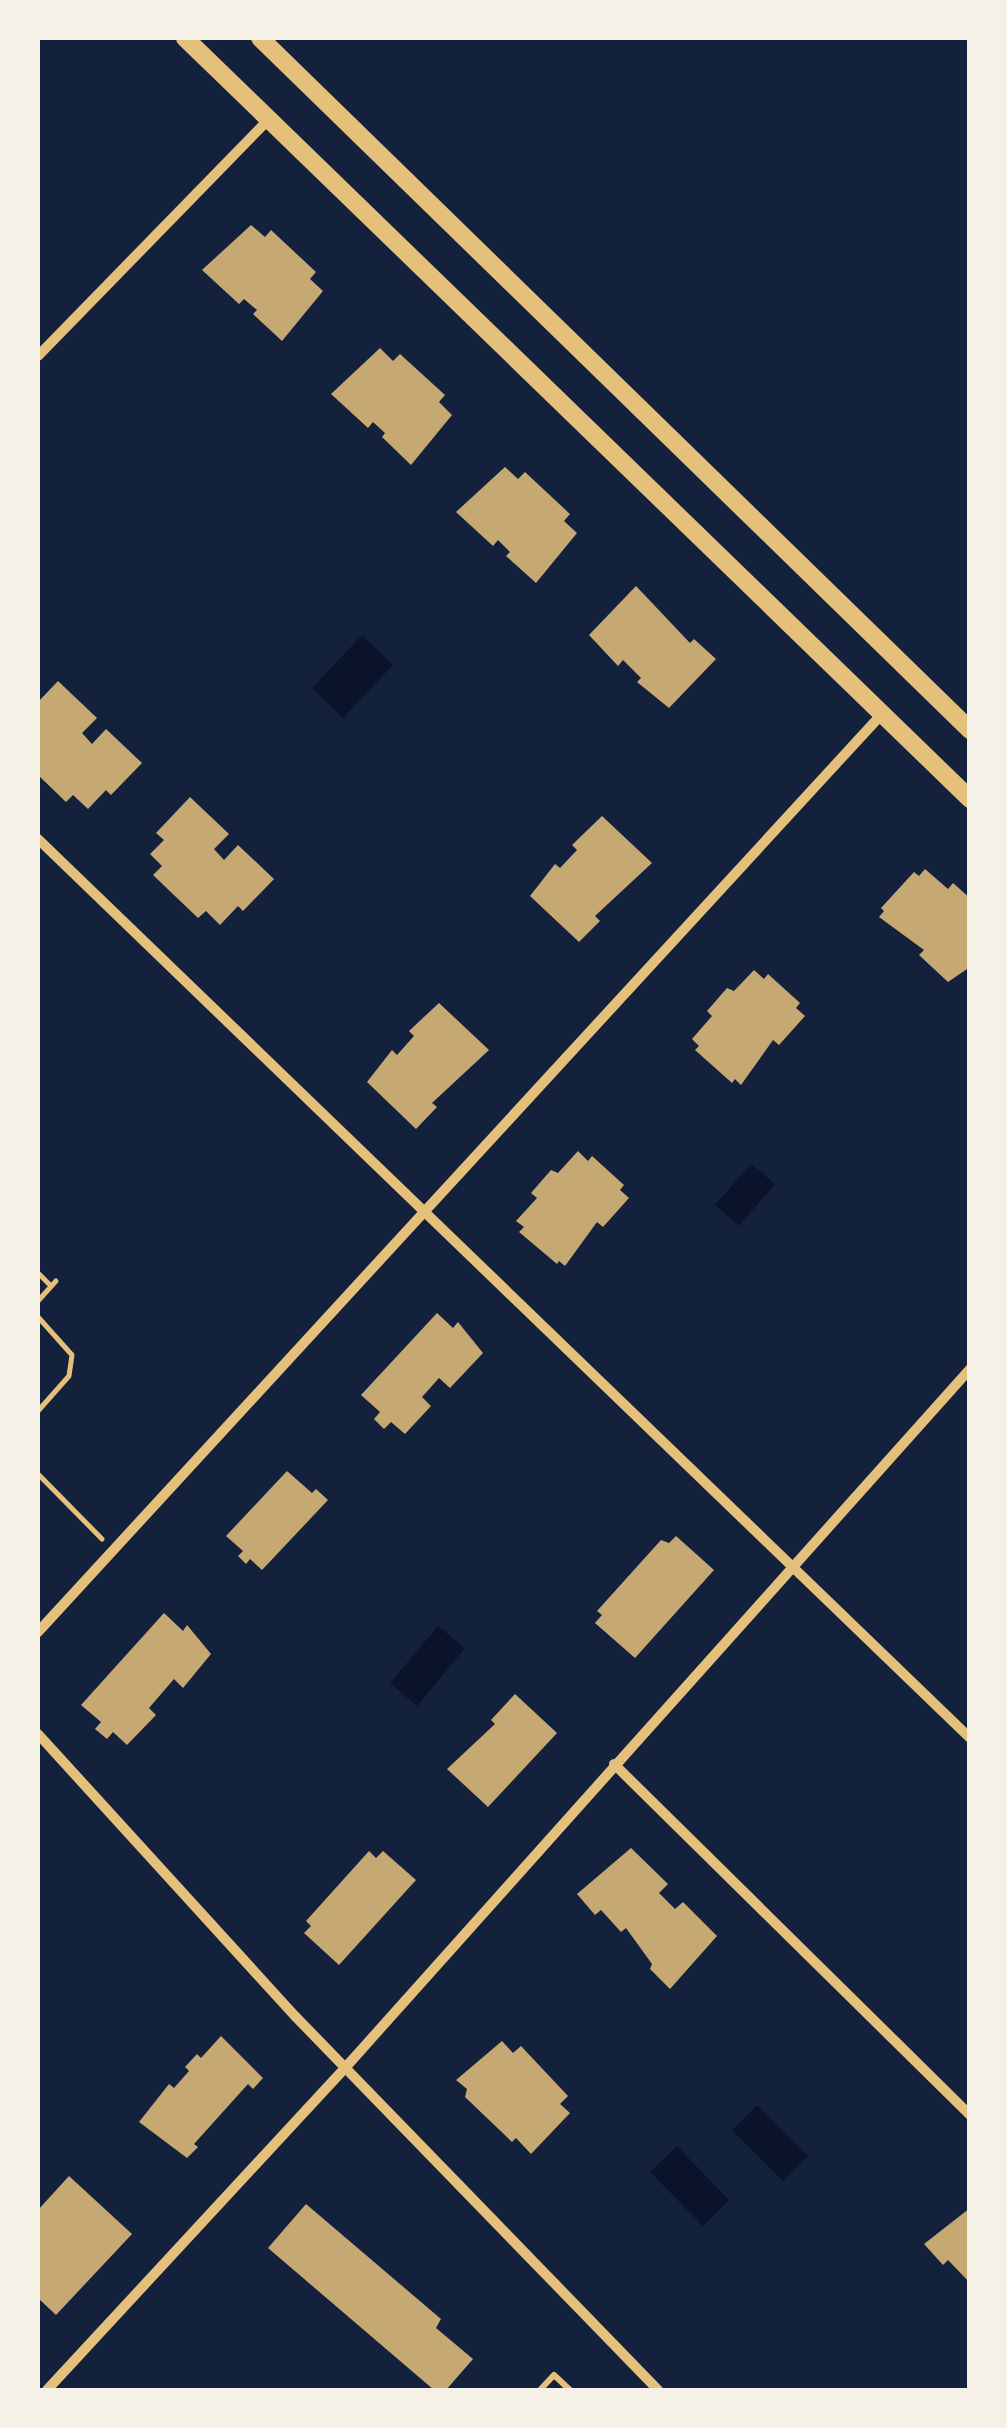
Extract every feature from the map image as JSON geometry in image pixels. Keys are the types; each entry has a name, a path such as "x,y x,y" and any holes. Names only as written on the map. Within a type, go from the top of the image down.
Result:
{"main road":[{"path":"185,38 970,798"},
{"path":"260,38 970,730"}],"street":[{"path":"38,356 270,118"},
{"path":"38,1632 881,715"},
{"path":"38,839 970,1738"},
{"path":"48,2390 345,2068 970,1368"},
{"path":"38,1734 345,2068 658,2390"},
{"path":"614,1764 970,2114"}],"lane":[{"path":"540,2390 554,2375 570,2390"}],"path":[{"path":"38,1273 54,1284 38,1301"},
{"path":"38,1317 72,1355 68,1376 38,1411"},
{"path":"38,1474 112,1550"}],"water":[{"path":"362,635 393,665 343,718 312,688"},
{"path":"751,1164 775,1184 739,1226 715,1205"},
{"path":"438,1626 465,1648 417,1706 390,1683"},
{"path":"757,2105 808,2156 783,2181 732,2130"},
{"path":"677,2146 729,2200 703,2226 650,2172"}],"building":[{"path":"251,225 265,237 271,230 316,272 310,279 323,291 282,341 253,314 257,310 244,299 239,304 202,270"},
{"path":"380,348 393,361 400,354 445,395 439,402 452,415 411,465 382,437 385,433 373,422 368,428 331,394"},
{"path":"505,467 518,479 525,472 570,514 564,521 577,533 536,583 506,556 510,552 498,540 493,546 456,512"},
{"path":"636,586 690,643 694,639 716,659 669,708 637,682 641,678 623,660 618,666 589,635"},
{"path":"58,681 97,718 82,733 92,744 106,729 142,763 111,795 106,790 88,809 73,795 66,802 38,775 38,702"},
{"path":"190,797 229,834 214,849 224,860 238,845 274,879 243,911 238,906 220,925 206,911 198,918 153,875 162,866 150,854 164,840 156,833"},
{"path":"602,816 652,863 595,916 600,921 579,942 530,896 555,864 560,868 577,850 572,845"},
{"path":"925,869 948,889 953,883 970,898 970,967 948,982 919,955 924,950 879,917 884,911 881,908 914,872 919,876"},
{"path":"754,970 764,979 768,974 800,1003 796,1008 805,1016 779,1045 773,1040 741,1085 735,1079 732,1083 695,1050 699,1046 692,1039 712,1016 707,1011 727,988 734,991"},
{"path":"439,1003 489,1050 432,1103 437,1107 416,1129 367,1082 392,1050 397,1055 414,1036 409,1031"},
{"path":"578,1151 588,1161 592,1156 624,1185 620,1190 629,1198 603,1227 597,1222 565,1266 559,1261 557,1264 519,1232 524,1227 516,1221 537,1198 531,1193 551,1170 558,1173"},
{"path":"437,1313 453,1328 458,1322 483,1353 450,1388 439,1378 422,1397 431,1406 405,1434 391,1422 384,1429 374,1419 380,1412 361,1395"},
{"path":"287,1471 312,1493 316,1489 328,1500 262,1570 250,1559 246,1564 238,1556 243,1551 226,1536"},
{"path":"676,1536 714,1570 635,1658 595,1623 602,1615 597,1611 661,1540 669,1543"},
{"path":"164,1613 183,1631 187,1625 211,1654 183,1688 174,1679 149,1708 156,1715 127,1745 113,1732 107,1739 95,1729 101,1722 81,1705"},
{"path":"515,1694 557,1733 488,1807 447,1769 495,1724 491,1720"},
{"path":"631,1848 668,1884 659,1893 675,1909 683,1902 717,1936 670,1989 650,1969 652,1964 626,1928 621,1932 601,1910 595,1915 577,1894"},
{"path":"369,1851 376,1858 383,1851 416,1880 339,1965 304,1933 311,1926 306,1921"},
{"path":"221,2036 263,2078 253,2089 248,2084 194,2144 198,2147 187,2158 139,2122 169,2084 174,2088 189,2071 185,2067 197,2054 201,2058"},
{"path":"502,2041 513,2053 521,2046 568,2096 560,2104 570,2113 531,2154 516,2138 512,2142 465,2097 467,2089 456,2080"},
{"path":"69,2176 132,2234 56,2315 38,2298 38,2210"},
{"path":"306,2204 441,2319 436,2328 473,2359 446,2390 434,2390 268,2248"},
{"path":"970,2208 970,2283 948,2260 943,2265 924,2244"}]}
